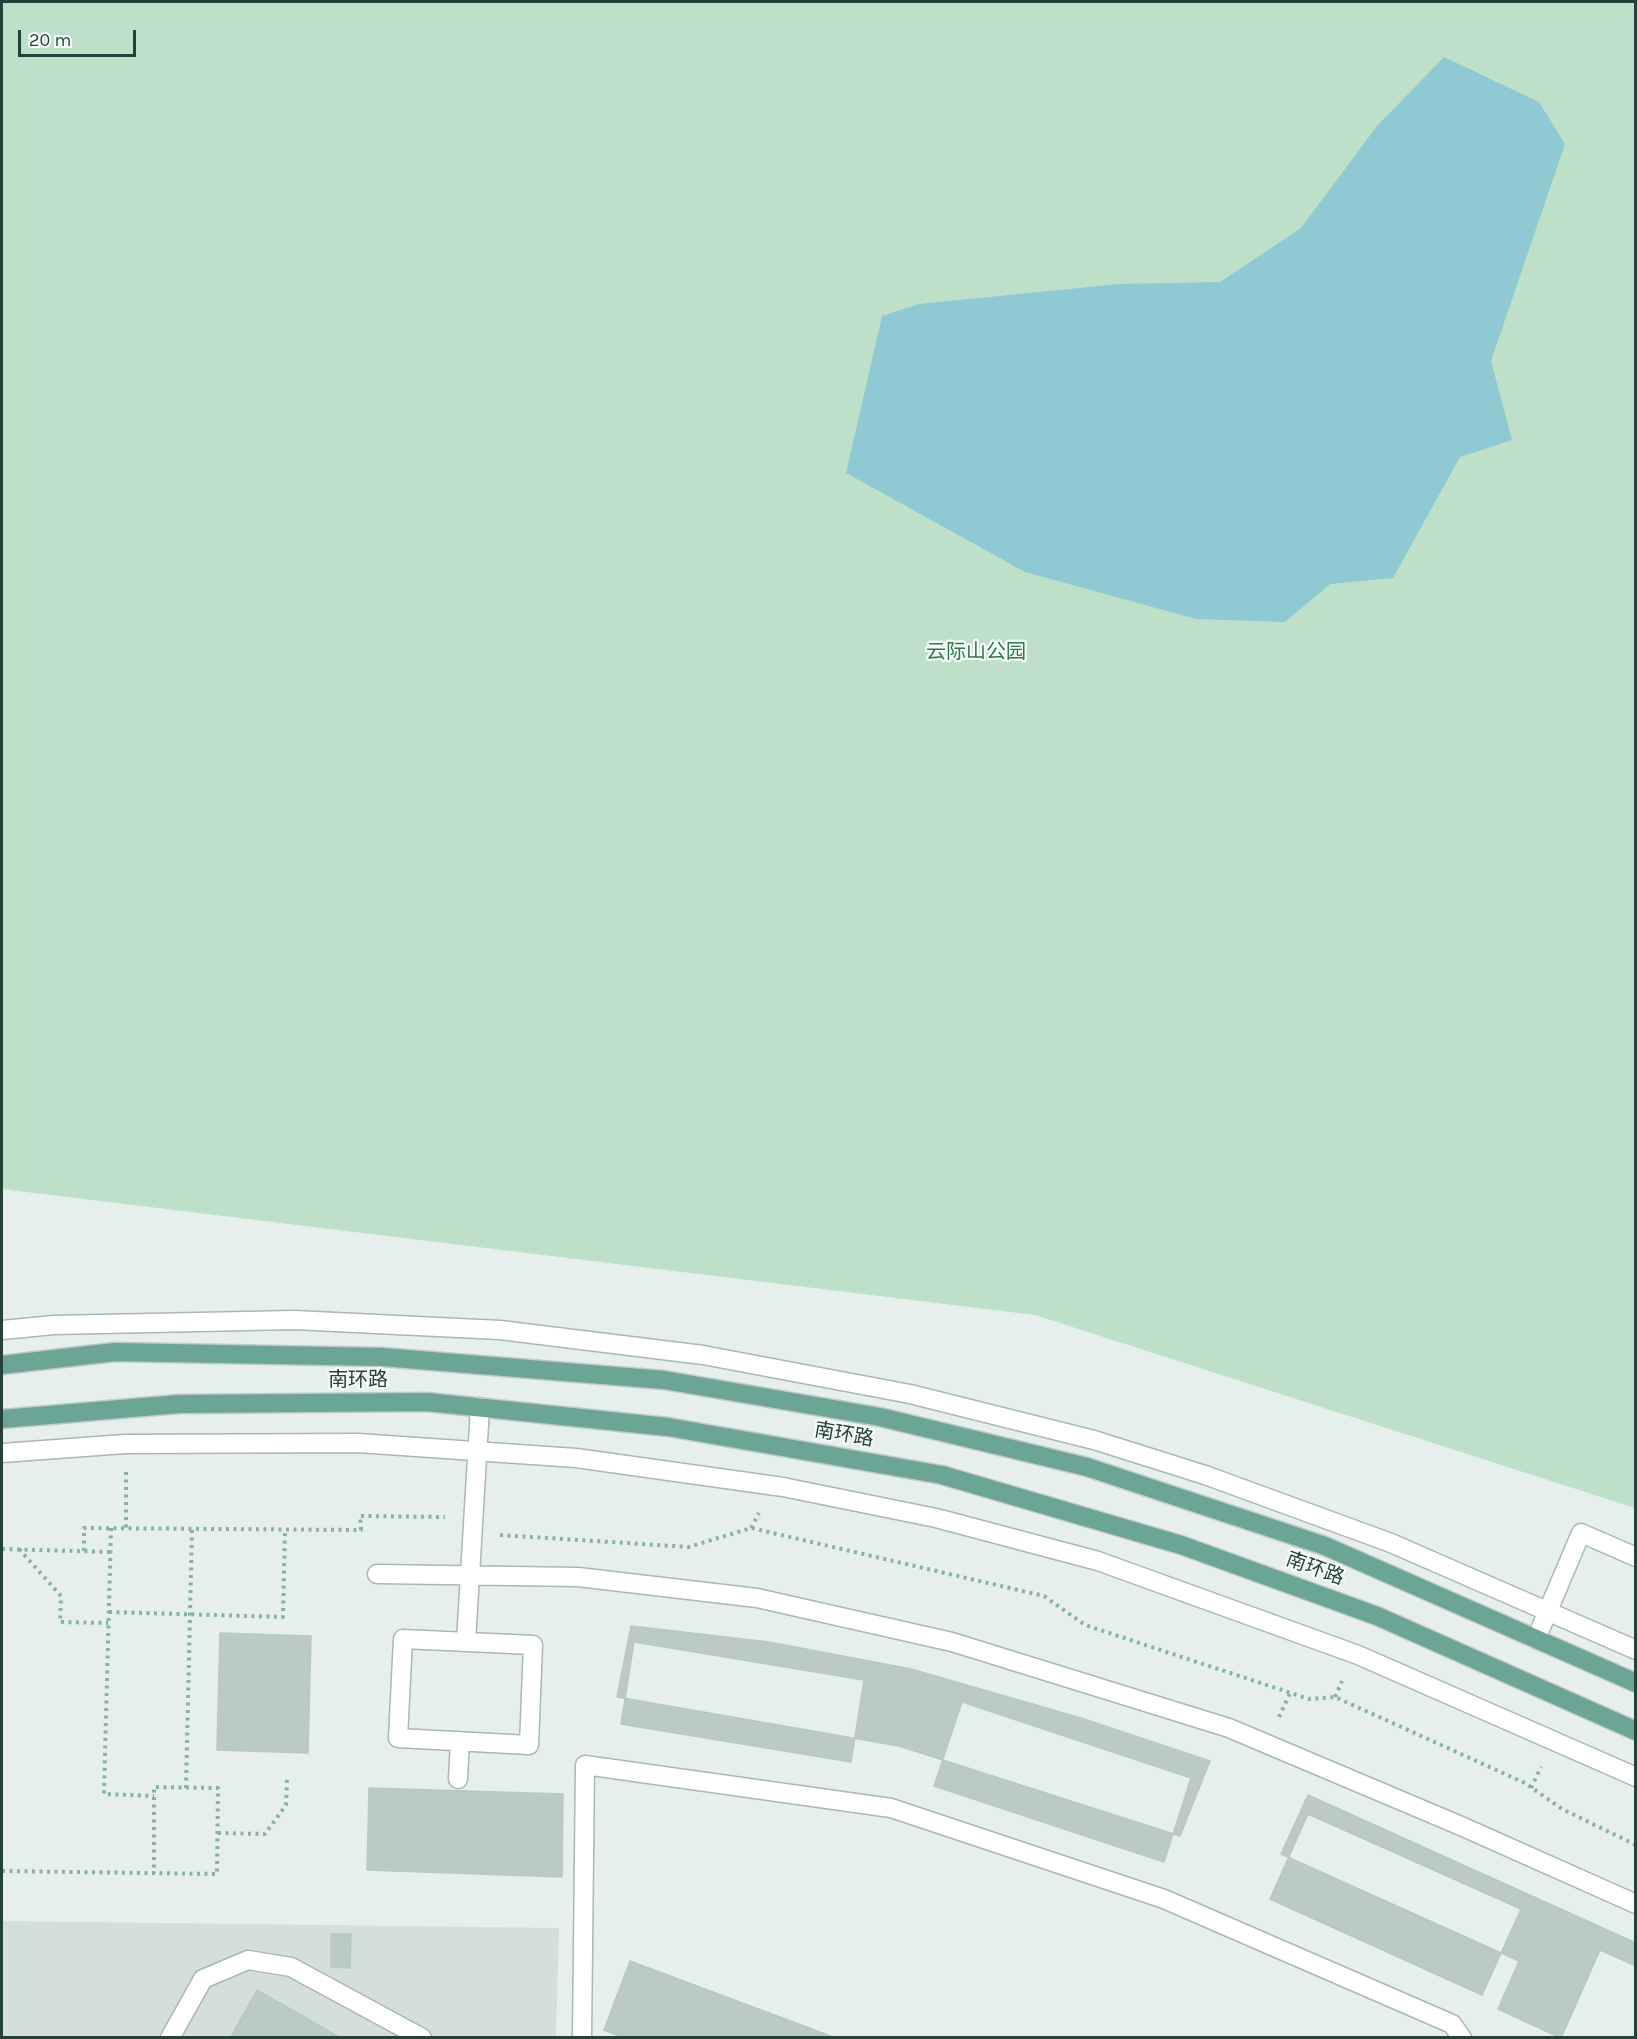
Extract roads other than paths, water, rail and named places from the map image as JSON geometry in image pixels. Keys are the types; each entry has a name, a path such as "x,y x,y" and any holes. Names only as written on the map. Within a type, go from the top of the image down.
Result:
{"main road":[{"name":"南环路","path":"2,1365 115,1352 382,1357 664,1380 880,1417 1087,1467 1324,1546 1635,1683"},
{"name":"南环路","path":"2,1419 179,1404 427,1402 668,1427 942,1475 1181,1545 1366,1612 1635,1731"}],"street":[{"path":"2,1330 54,1325 294,1320 500,1330 703,1355 910,1394 1094,1440 1205,1475 1391,1543 1635,1650"},
{"path":"466,1642 480,1407"},
{"path":"2,1453 125,1444 358,1443 576,1458 783,1487 936,1518 1098,1561 1358,1655 1635,1777"},
{"path":"1536,1639 1581,1533 1635,1557"},
{"path":"377,1574 578,1577 757,1598 952,1642 1229,1728 1450,1821 1635,1904"},
{"path":"403,1639 466,1642 533,1645 529,1745 398,1738 403,1639"},
{"path":"458,1779 460,1741"},
{"path":"582,2037 585,1765 891,1808 1164,1899 1452,2024 1462,2037"},
{"path":"170,2037 202,1979 248,1960 291,1967 422,2037"}],"water":[{"path":"1444,57 1539,102 1565,144 1491,361 1512,440 1460,457 1393,578 1330,584 1285,622 1196,619 1025,572 846,473 882,316 919,304 1119,284 1220,282 1301,228 1377,126"}],"park label":[{"name":"云际山公园","path":"976,652"}]}
